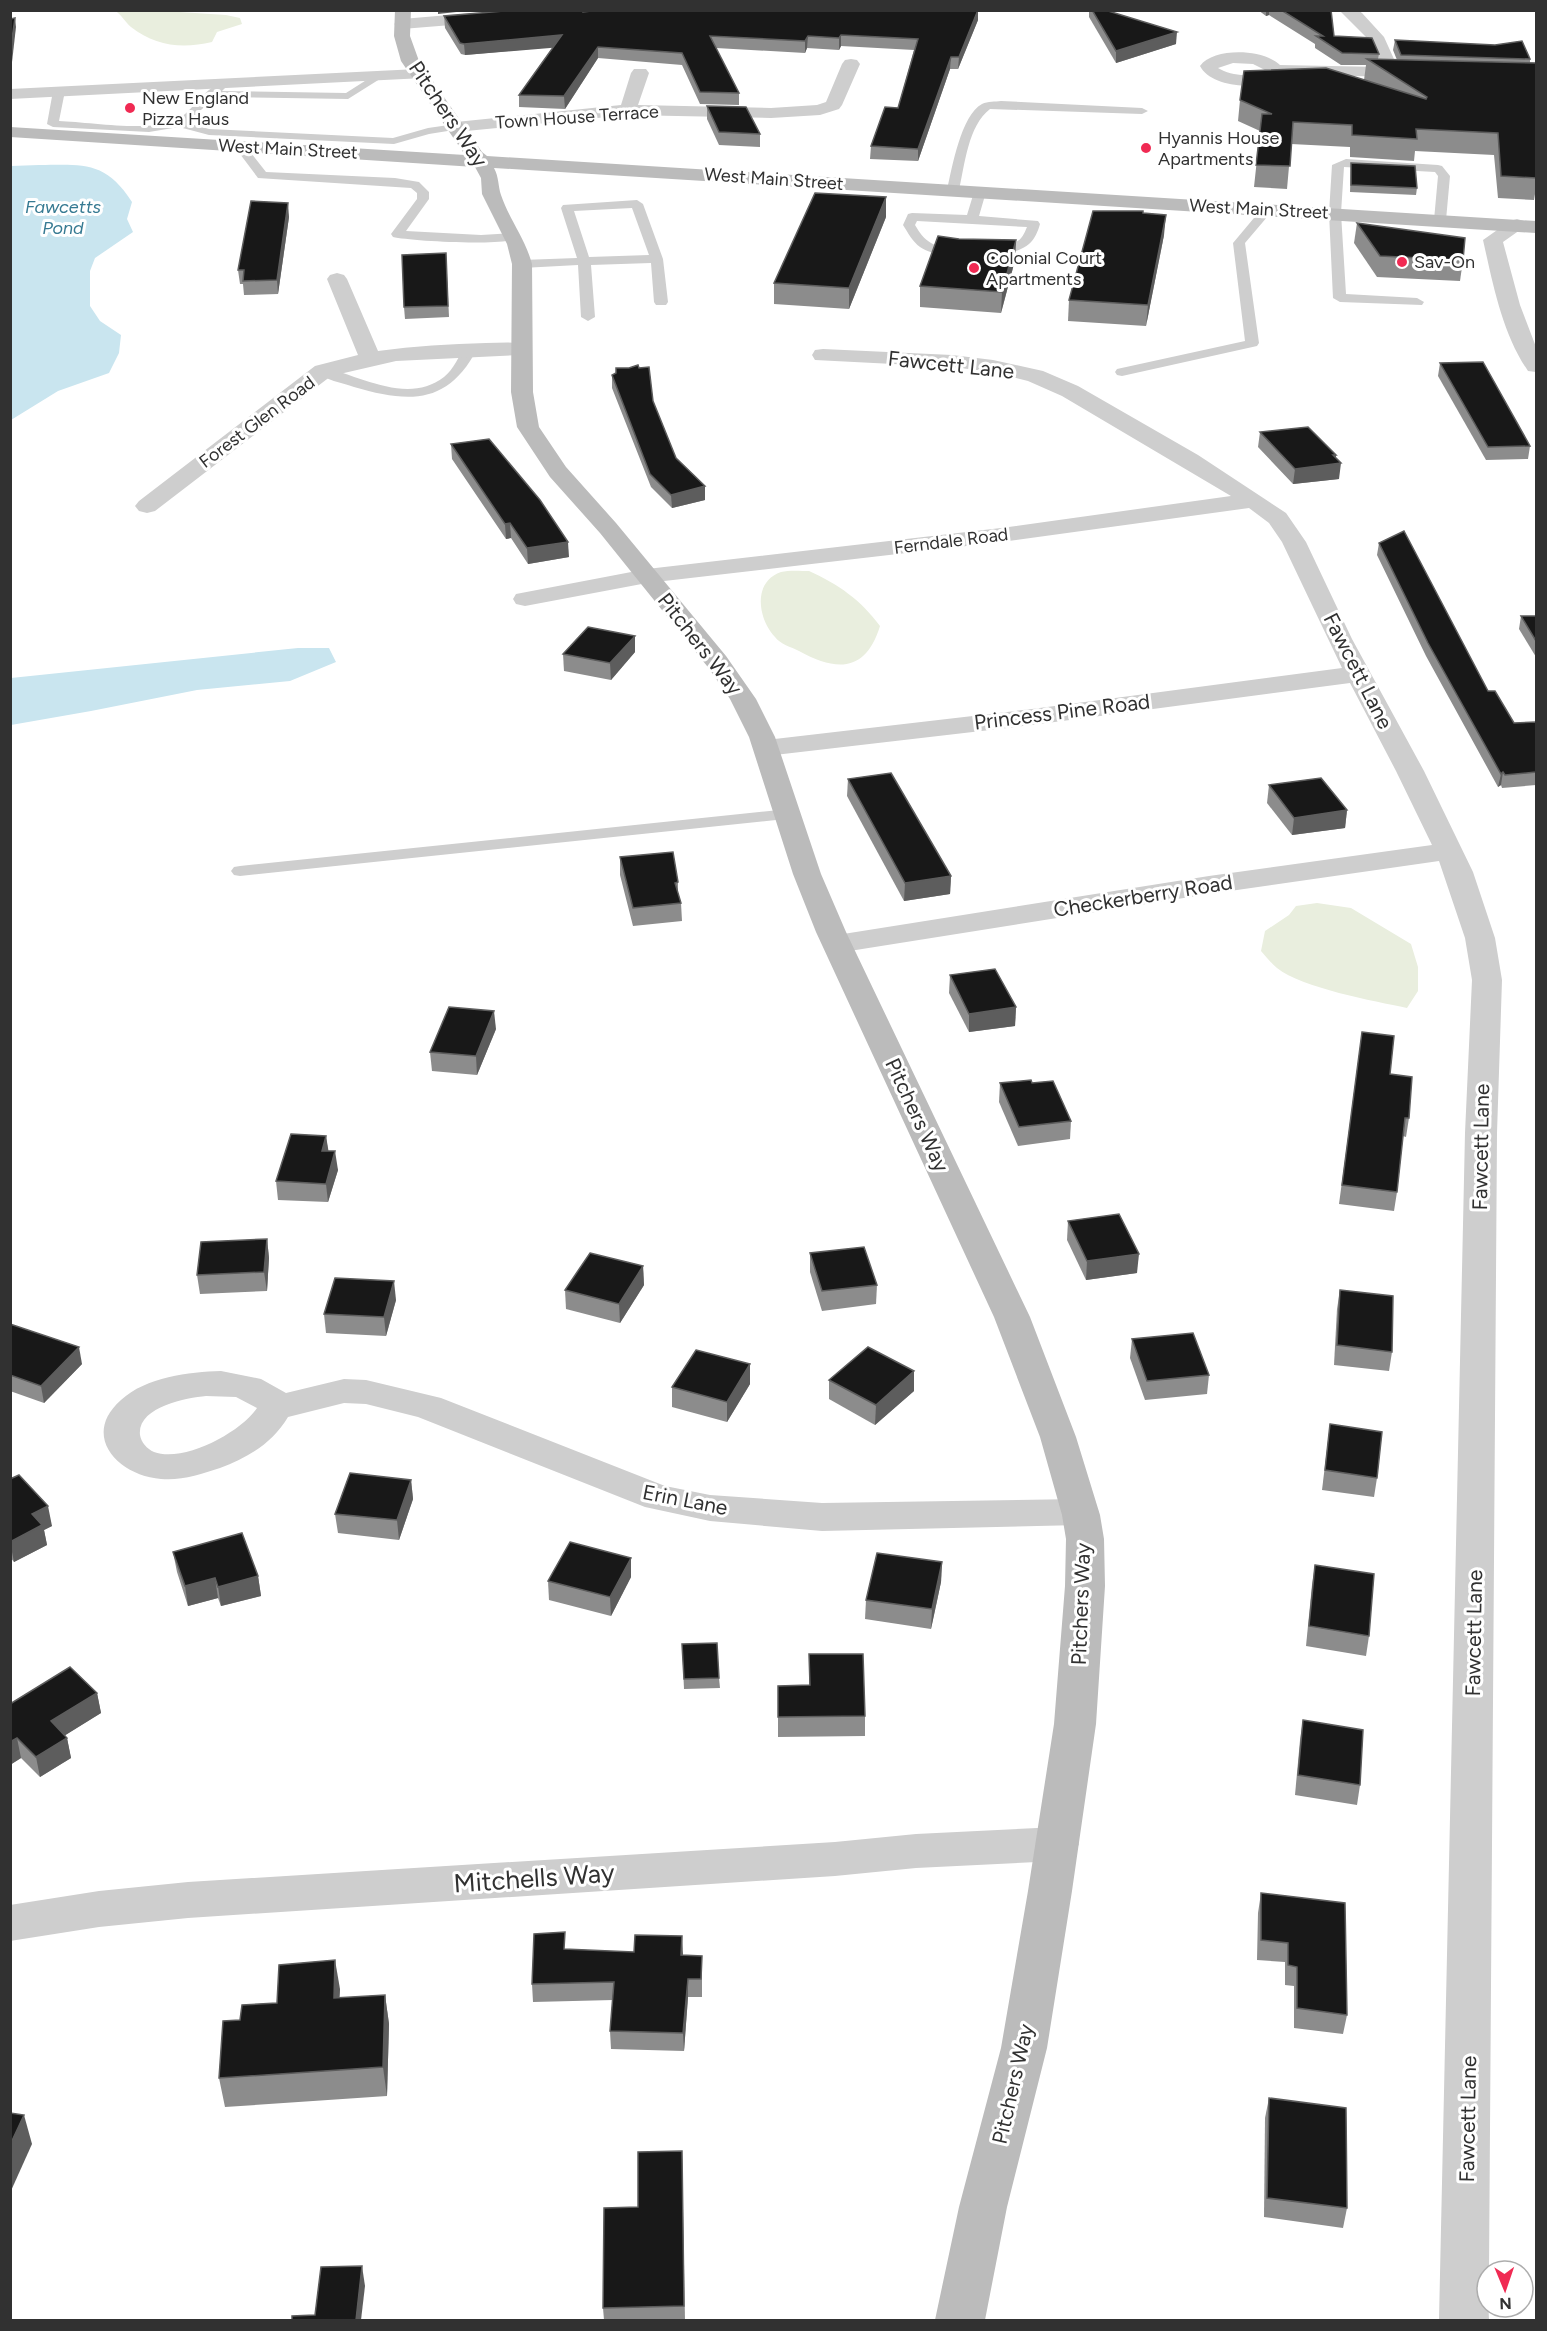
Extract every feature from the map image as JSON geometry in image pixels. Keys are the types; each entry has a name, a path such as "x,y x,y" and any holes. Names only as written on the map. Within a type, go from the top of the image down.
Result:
{"main road":[{"name":"Pitchers Way","path":"402,17 407,54 418,74 475,156 482,161 490,178 491,194 518,250 522,392 528,427 558,472 647,576 733,683 750,713 766,748 807,874 837,944 1012,1317 1058,1437 1080,1512 1085,1539 1085,1596 1076,1724 1024,2048 983,2207 960,2320"},
{"name":"West Main Street","path":"10,132 142,134 203,138 240,146 329,145 482,161 1527,226"}],"street":[{"path":"402,17 575,10"},
{"path":"1347,10 1366,24 1379,39 1391,73"},
{"name":"Town House Terrace","path":"456,127 628,110 771,113 820,110 833,105 850,64"},
{"path":"1275,70 1424,74"},
{"path":"628,110 640,73"},
{"path":"10,94 418,74"},
{"path":"1527,226 1493,240 1514,321 1520,338 1536,366"},
{"path":"337,279 370,358"},
{"name":"Forest Glen Road","path":"147,506 323,371 370,358 470,350 521,349"},
{"name":"Fawcett Lane","path":"823,355 952,361 993,366 1035,376 1070,391 1190,460 1278,518 1285,527 1357,674 1459,872 1480,938 1487,980 1481,1133 1464,2320"},
{"name":"Ferndale Road","path":"647,576 1000,535 1253,500"},
{"path":"525,599 647,576"},
{"name":"Princess Pine Road","path":"766,748 1032,717 1357,674"},
{"name":"Checkerberry Road","path":"837,944 1209,885 1449,851"},
{"name":"Erin Lane","path":"274,1408 344,1391 366,1392 428,1407 649,1496 710,1508 822,1517 1080,1512"},
{"name":"Mitchells Way","path":"10,1923 85,1910 259,1895 835,1859 916,1851 1058,1844"}],"lane":[{"path":"211,94 348,96 379,75"},
{"path":"59,91 53,124 142,134 179,124 226,82"},
{"path":"953,190 963,151 976,115 987,106 1037,105 1143,111"},
{"path":"179,124 203,138 329,145 394,141 428,131 456,127"},
{"path":"240,146 262,175 416,185 423,192 423,199 397,234 481,239 518,250 584,261 657,259"},
{"path":"1417,302 1340,298 1335,213 1338,165 1438,169 1444,176 1440,220"},
{"path":"972,219 980,192"},
{"path":"588,317 584,261 567,208 637,204 657,259 661,302"},
{"path":"1122,372 1252,343 1239,243 1268,209"},
{"path":"912,217 972,219 1034,224 1026,242 1013,249 981,254 928,247 915,235 909,225 912,217"},
{"path":"323,371 377,389 409,392 426,390 448,381 456,373 470,350"},
{"path":"240,871 789,814"}],"green space":[{"path":"115,11 226,15 240,18 242,24 217,32 212,42 190,45 169,44 140,33"},
{"path":"809,571 830,581 848,594 865,608 880,626 867,652 858,660 848,664 838,664 813,658 783,643 769,629 761,602 765,584 781,572"},
{"path":"1317,903 1351,908 1411,944 1418,967 1418,991 1407,1008 1339,993 1303,982 1277,968 1261,951 1265,931 1289,915 1296,906"}],"water":[{"name":"Fawcetts Pond","path":"68,165 92,168 102,172 122,188 132,202 127,219 133,232 95,258 90,271 90,306 100,321 121,335 119,353 109,373 58,391 11,420 11,166"},
{"path":"298,648 329,648 336,662 290,681 197,690 11,725 11,678"}],"building":[{"path":"516,10 583,10 583,12 601,10 978,10 959,57 951,57 918,149 871,146 885,107 898,108 918,39 841,35 839,38 808,36 805,41 710,36 739,93 700,92 682,53 598,47 564,96 519,95 562,35 464,44 460,43 444,16"},
{"path":"1092,10 1105,10 1177,32 1116,51"},
{"path":"1281,10 1331,10 1334,36 1372,38 1379,54 1342,53 1316,36 1323,36"},
{"path":"15,18 10,53 10,19"},
{"path":"1395,40 1495,45 1522,41 1530,59 1401,55"},
{"path":"1367,59 1536,63 1536,178 1501,176 1498,133 1416,129 1417,139 1352,135 1352,125 1293,122 1290,166 1256,165 1262,114 1272,114 1240,100 1244,71 1326,68 1426,99 1427,97"},
{"path":"707,106 746,107 760,134 719,132"},
{"path":"1351,163 1415,166 1417,188 1351,185"},
{"path":"815,193 886,197 849,288 774,283"},
{"path":"251,201 288,203 277,280 243,281 244,270 238,270"},
{"path":"1093,211 1143,211 1143,213 1166,215 1148,305 1069,300"},
{"path":"1357,223 1465,238 1463,260 1380,256"},
{"path":"938,236 959,239 1016,240 1002,292 920,286"},
{"path":"446,253 448,306 404,307 402,255"},
{"path":"1483,362 1530,446 1488,447 1440,363"},
{"path":"638,365 639,368 649,367 653,401 676,458 705,486 671,495 650,474 612,375 616,373 616,368"},
{"path":"1308,427 1341,463 1295,469 1260,432"},
{"path":"489,439 540,500 568,542 527,548 510,523 505,524 451,444"},
{"path":"1404,531 1488,691 1495,691 1514,723 1536,722 1536,772 1505,775 1503,772 1501,774 1428,643 1379,543"},
{"path":"1521,616 1536,616 1536,641"},
{"path":"588,627 635,636 610,663 563,654"},
{"path":"891,773 951,876 905,883 848,779"},
{"path":"1321,778 1347,810 1294,818 1269,785"},
{"path":"673,852 678,882 675,883 681,903 633,908 620,857"},
{"path":"995,969 1016,1007 969,1014 950,975"},
{"path":"449,1007 494,1011 476,1056 430,1052"},
{"path":"1362,1032 1394,1036 1390,1074 1412,1077 1409,1118 1405,1118 1397,1192 1342,1185"},
{"path":"1031,1080 1032,1083 1053,1081 1071,1121 1019,1127 1000,1083"},
{"path":"291,1134 326,1136 322,1151 335,1151 326,1184 276,1181"},
{"path":"1119,1214 1139,1254 1087,1261 1068,1221"},
{"path":"267,1239 264,1272 197,1275 201,1242"},
{"path":"864,1247 877,1285 822,1291 810,1253"},
{"path":"590,1253 643,1266 619,1304 565,1290"},
{"path":"335,1278 394,1281 384,1317 324,1314"},
{"path":"1340,1290 1393,1296 1392,1352 1337,1345"},
{"path":"10,1324 79,1347 41,1386 10,1375"},
{"path":"1193,1333 1209,1375 1147,1381 1132,1339"},
{"path":"868,1347 914,1371 876,1405 829,1380"},
{"path":"696,1350 750,1364 727,1402 672,1387"},
{"path":"1330,1424 1382,1432 1377,1478 1325,1470"},
{"path":"350,1473 411,1480 397,1520 335,1514"},
{"path":"19,1475 48,1506 32,1514 42,1525 10,1542 10,1479"},
{"path":"242,1533 258,1576 218,1587 215,1578 185,1586 173,1552"},
{"path":"570,1542 631,1558 610,1597 548,1581"},
{"path":"877,1553 942,1562 932,1609 866,1600"},
{"path":"1315,1565 1374,1574 1369,1636 1309,1626"},
{"path":"717,1643 719,1678 684,1679 682,1644"},
{"path":"809,1654 863,1654 865,1716 778,1717 778,1686 810,1685"},
{"path":"70,1667 97,1693 51,1721 67,1738 36,1757 17,1738 10,1742 10,1704"},
{"path":"1303,1720 1363,1730 1360,1785 1298,1775"},
{"path":"1261,1893 1345,1903 1347,2015 1297,2008 1297,1967 1288,1965 1288,1943 1261,1940"},
{"path":"565,1932 564,1949 634,1952 635,1935 682,1936 681,1955 702,1956 701,1979 688,1979 683,2033 610,2031 614,1982 532,1984 534,1934"},
{"path":"335,1960 334,1998 385,1995 383,2067 219,2078 223,2021 240,2020 242,2005 277,2003 279,1965"},
{"path":"1269,2098 1346,2108 1347,2208 1267,2198"},
{"path":"10,2113 24,2115 10,2145"},
{"path":"682,2151 684,2306 603,2308 604,2208 638,2207 638,2152"},
{"path":"362,2266 356,2320 292,2320 292,2316 315,2315 321,2267"}],"place":[{"name":"New England Pizza Haus","path":"130,108"},
{"name":"Hyannis House Apartments","path":"1146,148"},
{"name":"Sav-On","path":"1402,262"},
{"name":"Colonial Court Apartments","path":"974,268"}]}
